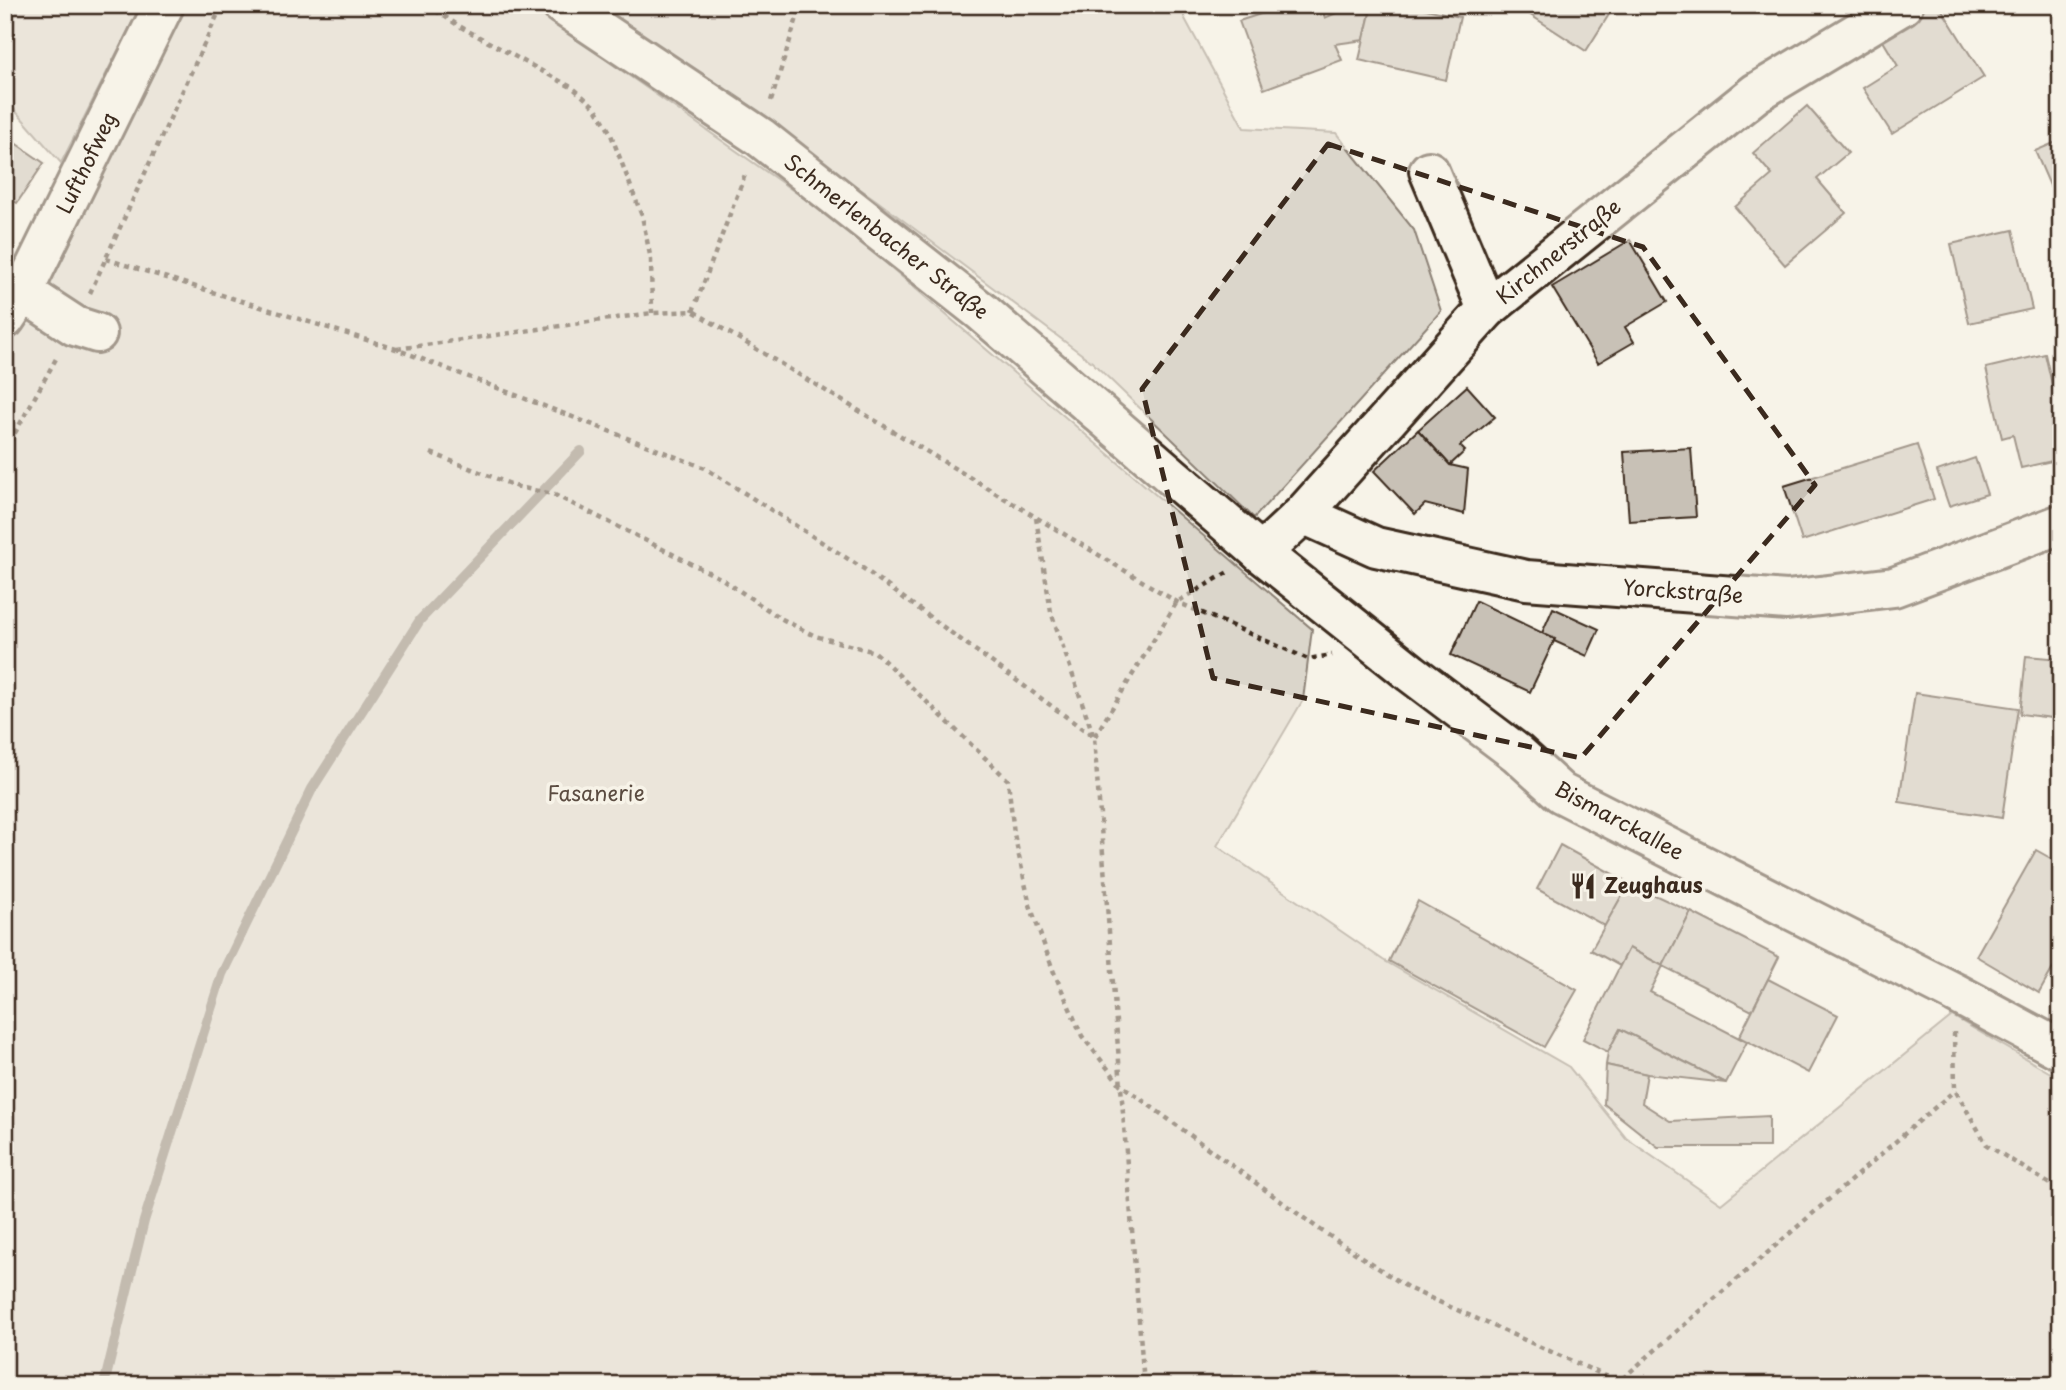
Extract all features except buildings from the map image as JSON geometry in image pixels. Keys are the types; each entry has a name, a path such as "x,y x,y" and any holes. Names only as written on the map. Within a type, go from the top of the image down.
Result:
{"street":[{"name":"Lufthofweg","path":"14,305 164,5"},
{"name":"Schmerlenbacher Straße","path":"562,5 760,137 982,312 1193,492"},
{"name":"Kirchnerstraße","path":"1261,553 1303,514 1487,309 1756,93 1903,5"},
{"path":"1430,172 1487,309"},
{"path":"14,305 97,333"},
{"name":"Bismarckallee","path":"1193,492 1261,553 1411,673 1517,753 1561,793 1955,993 2061,1050"},
{"name":"Yorckstraße","path":"1303,514 1376,547 1526,580 1787,600 1894,587 2061,524"}],"path":[{"path":"222,5 106,259 396,349 705,468 864,569 1094,737"},
{"path":"427,5 459,26 564,83 596,108 610,132 642,216 652,260 652,313"},
{"path":"693,311 760,137 801,5"},
{"path":"396,349 652,313 693,311 1177,602 1308,659 1331,656 1356,628"},
{"path":"431,453 518,486 552,494 722,579 780,618 815,636 875,652 1008,780 1016,846 1030,905 1053,970 1082,1036 1120,1084 1319,1229 1410,1289 1616,1383 1626,1385"},
{"path":"1036,518 1051,612 1094,737 1144,1385"},
{"path":"1094,737 1177,602 1261,553"},
{"path":"1955,993 1955,1090 1987,1145 2061,1191"},
{"path":"1616,1383 1955,1090"}],"highlighted area":[{"path":"1328,144 1643,247 1815,485 1581,758 1213,678 1142,389"}],"green space":[{"path":"5,5 141,5 61,163 5,99"},
{"name":"Fasanerie","path":"178,5 528,5 838,222 1312,629 1303,700 1217,846 1383,960 1569,1067 1626,1138 1721,1204 1952,1016 2061,1079 2061,1385 5,1385 5,352 62,245"},
{"path":"597,5 1185,5 1184,17 1244,128 1336,133 1414,230 1441,311 1254,518 1092,362 876,200"}],"waterway":[{"path":"104,1385 144,1221 222,974 312,789 420,620 581,451"}],"place":[{"name":"Zeughaus","path":"1583,886"}]}
